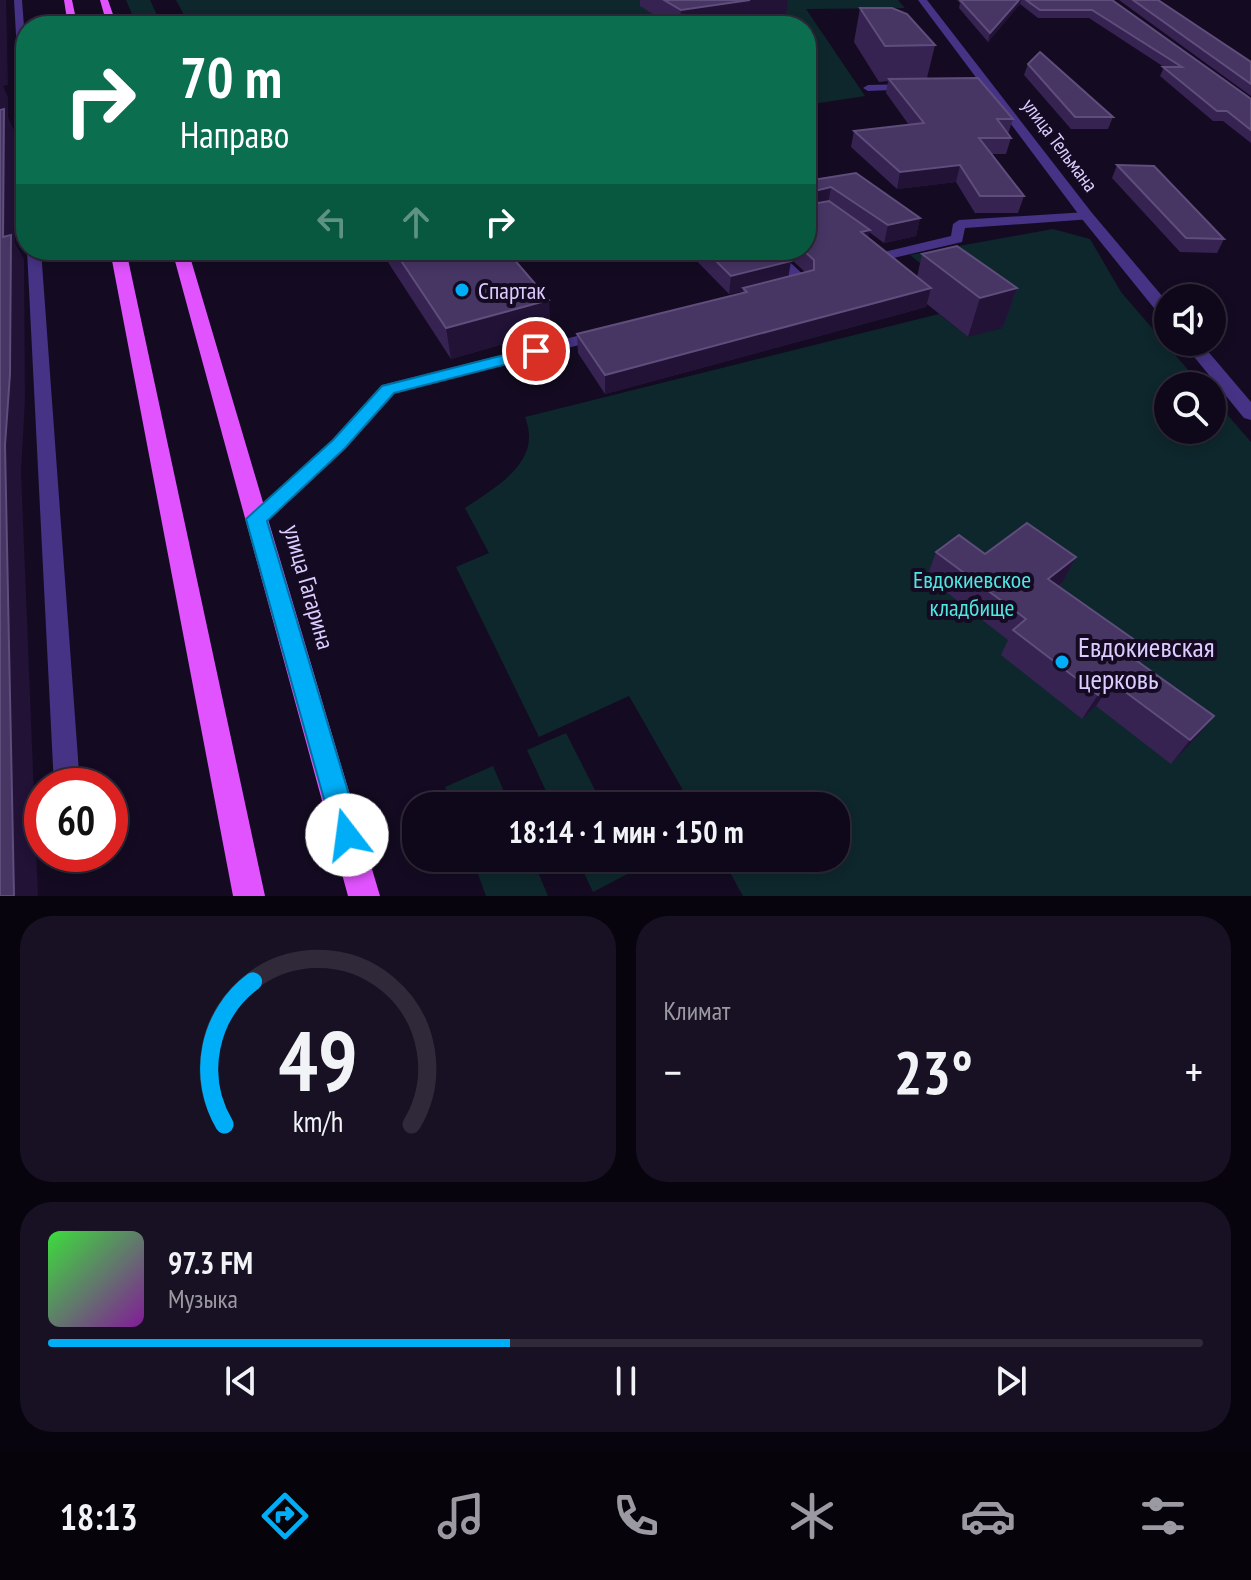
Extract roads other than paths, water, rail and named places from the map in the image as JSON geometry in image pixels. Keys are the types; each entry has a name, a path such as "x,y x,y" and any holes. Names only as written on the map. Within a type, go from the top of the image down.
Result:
{"main road":[{"path":"120,260 249,896"},
{"name":"улица Гагарина","path":"183,260 364,896"}],"street":[{"name":"улица Тельмана","path":"922,0 983,85 1154,297"},
{"path":"1203,356 1251,414"}],"lane":[{"path":"6,33 16,32"},
{"path":"868,88 931,87"},
{"path":"12,90 16,89"},
{"path":"908,271 883,251 957,239 959,224 1087,216"},
{"path":"35,260 66,768"},
{"path":"773,291 804,283 780,260"},
{"path":"256,519 339,444 388,389 619,330"}],"place":[{"name":"Спартак","path":"462,290"},
{"name":"Евдокиевская церковь","path":"1062,662"}],"park label":[{"name":"Евдокиевское кладбище","path":"972,593"}]}
